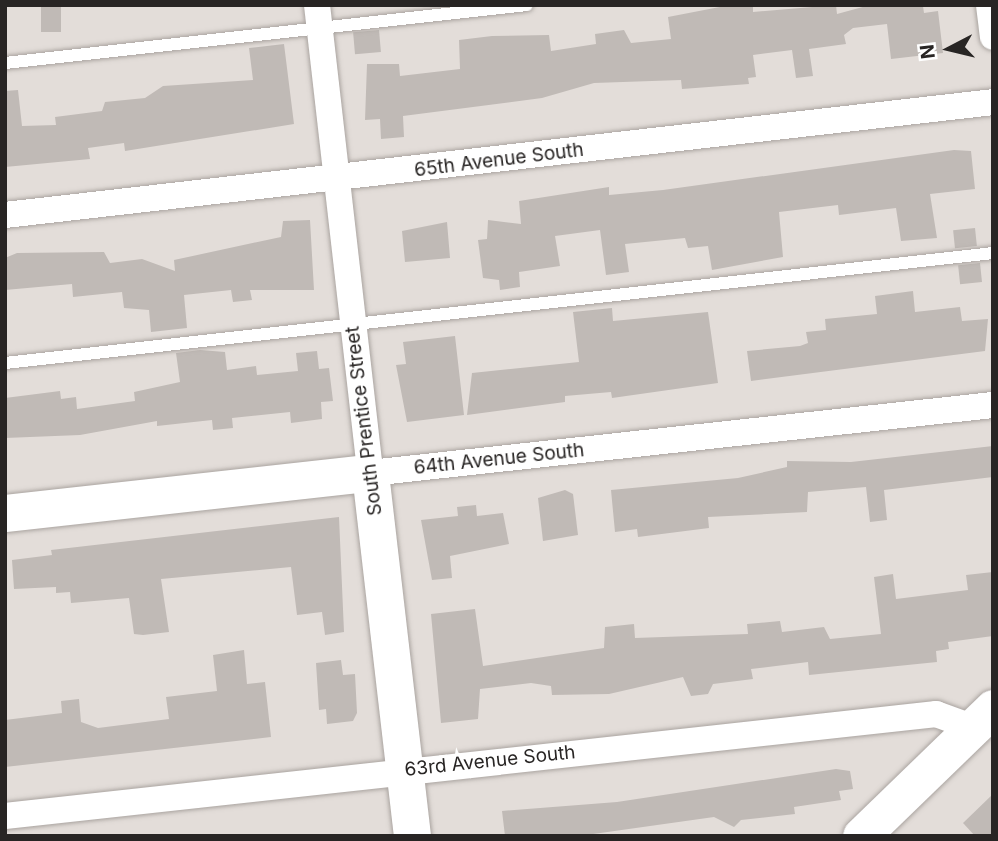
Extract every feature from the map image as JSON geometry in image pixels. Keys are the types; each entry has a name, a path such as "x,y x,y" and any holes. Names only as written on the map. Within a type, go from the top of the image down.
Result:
{"street":[{"path":"989,5 993,37"},
{"name":"South Prentice Street","path":"318,17 412,836"},
{"name":"65th Avenue South","path":"5,215 993,102"},
{"name":"64th Avenue South","path":"5,513 993,405"},
{"name":"63rd Avenue South","path":"5,816 405,770 936,714 983,718"},
{"path":"861,836 983,718"}],"lane":[{"path":"5,63 318,17 527,5"},
{"path":"5,363 352,321 993,253"}],"building":[{"path":"41,5 61,5 61,32 41,32"},
{"path":"730,5 753,5 753,12 836,5 837,14 870,5 923,6 924,13 938,11 943,53 891,59 887,24 853,28 844,35 846,44 809,49 813,76 796,78 792,50 753,55 756,77 748,78 749,84 682,89 681,80 594,83 542,98 403,116 404,137 381,139 380,119 365,120 367,64 399,64 400,76 460,69 459,40 492,36 549,35 551,51 596,44 595,34 624,30 631,43 671,39 668,17"},
{"path":"379,30 381,52 355,54 353,32"},
{"path":"284,44 294,124 125,151 124,143 88,148 90,159 5,167 5,91 18,90 22,126 56,125 55,117 102,111 105,102 145,98 163,86 253,80 249,48"},
{"path":"954,150 971,151 975,189 930,194 937,238 901,241 896,208 839,215 838,205 779,212 783,257 712,270 708,246 688,248 685,238 625,244 629,272 606,275 600,230 555,236 560,266 519,272 520,287 500,290 499,280 483,278 478,240 487,239 488,220 521,224 519,201 609,187 609,195 663,190"},
{"path":"310,220 314,290 250,290 252,300 233,302 231,290 184,295 187,328 151,332 149,310 124,308 122,292 73,297 72,284 5,290 5,258 17,253 104,252 110,263 142,259 175,271 174,260 281,237 283,221"},
{"path":"447,222 450,258 405,262 402,231"},
{"path":"975,228 977,246 955,248 953,230"},
{"path":"980,263 982,282 960,284 958,265"},
{"path":"913,291 915,312 960,307 962,321 988,319 985,351 751,381 747,351 800,346 808,343 806,332 826,330 825,319 877,314 875,296"},
{"path":"612,308 613,321 708,312 718,383 612,398 611,392 565,396 565,402 467,415 472,373 579,362 573,312"},
{"path":"455,336 464,415 407,422 396,365 406,364 403,342"},
{"path":"200,350 225,352 227,370 256,366 257,375 298,371 296,353 317,351 319,369 329,368 333,401 321,402 322,419 291,423 290,412 232,418 233,428 213,430 212,420 157,426 157,421 80,435 5,438 5,398 60,391 61,399 76,397 77,409 135,401 134,392 180,382 176,353"},
{"path":"993,446 993,477 884,490 887,520 870,522 866,487 808,492 807,512 708,517 709,528 638,537 637,529 615,532 611,490 738,478 787,467 787,461 851,462"},
{"path":"565,490 573,494 578,535 543,541 538,498"},
{"path":"476,505 477,516 503,513 509,544 450,556 452,578 432,580 421,520 458,516 457,507"},
{"path":"339,517 344,632 325,635 322,612 297,615 291,567 161,579 169,632 143,635 134,634 129,598 71,603 70,592 56,593 56,587 14,589 12,560 52,555 51,550"},
{"path":"993,572 993,636 948,642 949,649 936,651 937,662 809,675 808,662 751,669 753,679 713,684 708,694 691,696 683,677 609,694 552,695 551,686 531,683 480,689 478,719 441,723 431,614 475,609 483,666 604,648 605,627 634,624 635,638 748,634 747,624 780,621 782,632 824,627 830,639 881,634 874,577 893,574 896,599 968,590 966,575"},
{"path":"244,650 247,684 265,682 271,737 5,767 5,720 62,713 61,701 79,699 81,722 98,728 169,719 166,697 217,691 213,655"},
{"path":"341,660 343,675 355,674 357,713 353,721 327,724 326,709 319,710 316,663"},
{"path":"836,769 850,771 853,789 839,791 841,800 794,807 795,814 741,820 734,827 714,817 579,836 505,836 502,811 617,802"},
{"path":"993,794 993,836 975,836 963,823"}]}
